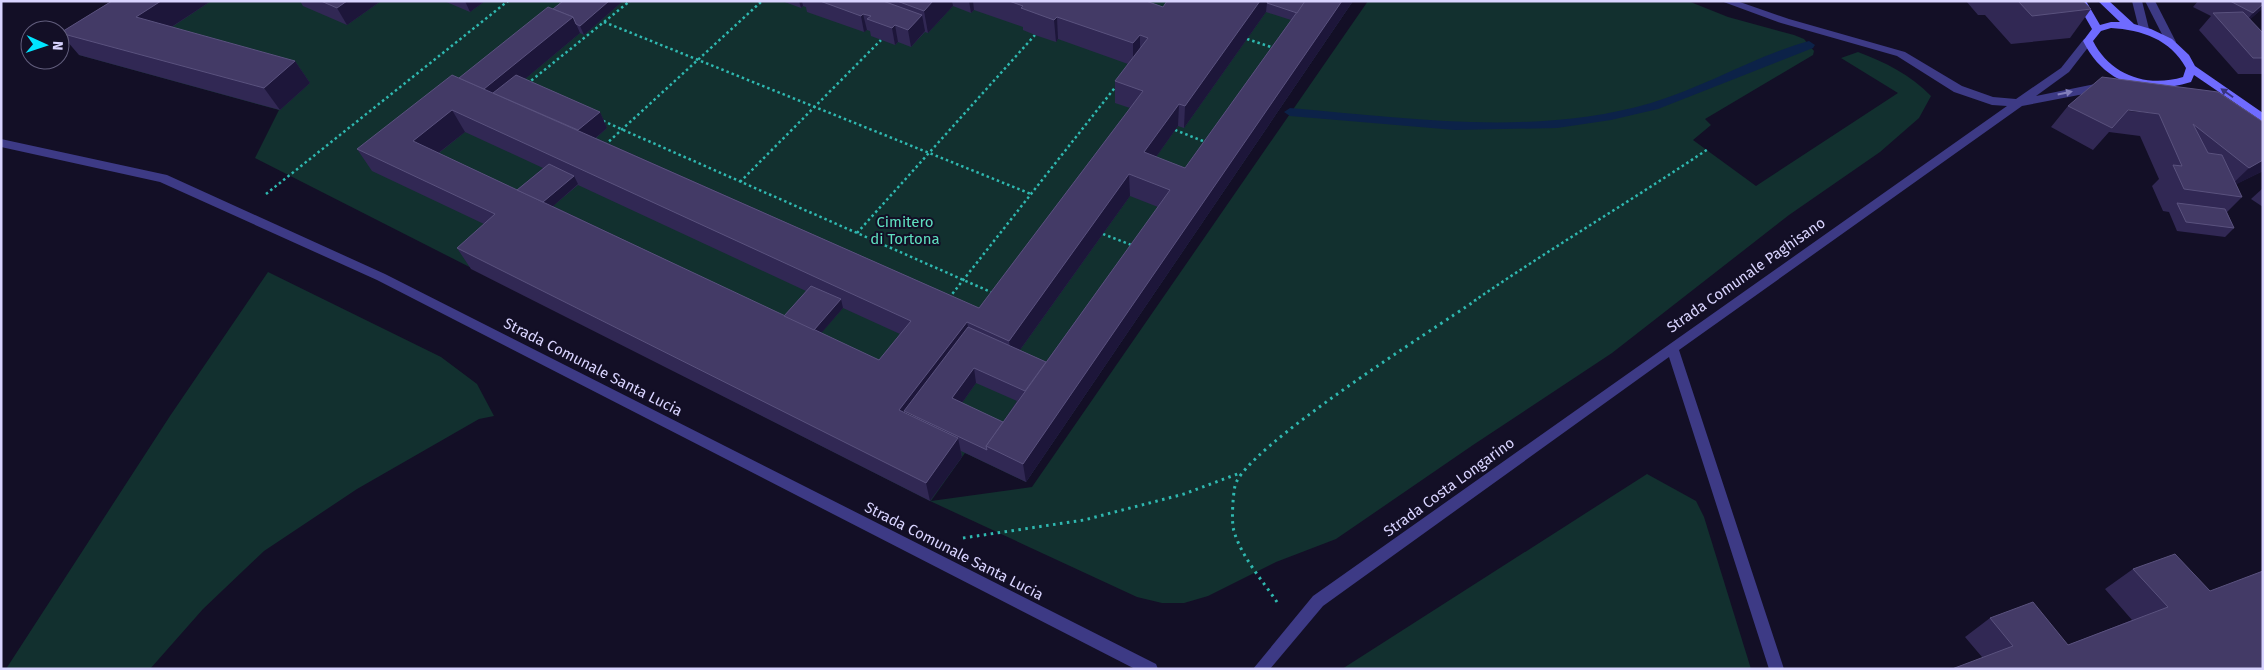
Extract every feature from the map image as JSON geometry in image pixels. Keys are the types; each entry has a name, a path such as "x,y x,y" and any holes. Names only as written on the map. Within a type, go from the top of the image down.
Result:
{"street":[{"path":"1726,1 1785,21 1901,54 1958,89 1992,101 2017,103"},
{"path":"2080,1 2097,29"},
{"path":"2103,1 2130,26"},
{"path":"2137,1 2144,29"},
{"path":"2150,1 2171,42"},
{"path":"2192,68 2186,79 2173,85 2154,86 2132,81 2108,69 2093,55 2088,41 2097,29 2112,25 2144,29 2171,42 2185,55 2192,68 2263,118"},
{"name":"Strada Comunale Paghisano","path":"1777,669 1672,348 2065,70 2088,41"},
{"name":"Strada Comunale Paghisano","path":"2017,103 2132,81"},
{"path":"2173,85 2188,94"},
{"name":"Strada Comunale Santa Lucia","path":"1,143 163,178 381,277 1151,669"},
{"name":"Strada Costa Longarino","path":"1260,669 1318,601 1672,348"}],"path":[{"path":"242,214 508,1"},
{"path":"524,88 630,1"},
{"path":"602,148 762,1"},
{"path":"604,22 1031,194"},
{"path":"857,234 1035,35"},
{"path":"1247,39 1282,51"},
{"path":"740,182 881,40"},
{"path":"946,302 1121,80"},
{"path":"595,118 996,295"},
{"path":"1175,130 1215,146"},
{"path":"1295,628 1246,556 1233,530 1235,485 1241,473 1268,445 1297,422 1540,256 1622,207 1708,149"},
{"path":"1103,234 1142,250"},
{"path":"957,539 1084,520 1184,494 1241,473"}],"green space":[{"name":"Cimitero di Tortona","path":"165,1 1353,1 1026,482 965,453 931,501 1032,487 1368,1 1688,1 1728,17 1804,39 1814,51 1813,55 1705,119 1711,125 1693,140 1756,186 1898,93 1841,58 1858,52 1868,56 1906,75 1931,96 1919,118 1880,152 1789,215 1612,353 1336,539 1276,562 1208,596 1184,603 1162,603 1137,597 930,501 255,158 279,110 79,55"},
{"path":"268,272 441,357 477,384 494,416 479,419 357,489 264,551 203,609 150,669 6,669 170,416"},
{"path":"1647,474 1696,501 1704,517 1751,669 1342,669"}],"building":[{"path":"112,1 161,1 136,17 295,61 264,88 70,36 70,27"},
{"path":"321,1 347,1 337,8"},
{"path":"563,1 609,1 580,26 576,24 573,17 553,9"},
{"path":"820,1 883,1 922,15 908,30 895,25 892,28 867,19 871,16 863,14 861,16"},
{"path":"897,1 933,1 924,11"},
{"path":"1009,1 1146,1 1163,7 1167,1 1260,1 1185,106 1179,104 1144,152 1185,168 1305,1 1342,1 1023,464 986,446 1170,190 1129,174 1009,341 967,322 899,410 958,438 926,483 457,248 495,214 357,149 452,75 979,308 1143,91 1115,81 1148,38 1140,35 1133,43 1057,17 1054,20 1021,8 1023,6","holes":["452,110 911,321 879,360 413,141"]},
{"path":"1268,1 1305,1 1297,13 1267,3"},
{"path":"2018,1 2083,1 2091,9 2032,16"},
{"path":"2230,1 2263,1 2263,4 2253,13"},
{"path":"548,7 573,17 484,89 459,78"},
{"path":"2243,12 2263,33 2263,58 2253,58 2213,13"},
{"path":"516,75 600,112 578,130 493,93"},
{"path":"2102,77 2218,92 2263,122 2263,160 2249,168 2193,124 2208,153 2222,155 2242,197 2184,189 2173,165 2182,166 2159,114 2128,110 2112,128 2068,106"},
{"path":"549,164 574,176 543,202 517,190"},
{"path":"2177,203 2225,209 2234,228 2186,222"},
{"path":"811,286 841,299 814,330 784,316"},
{"path":"968,327 1046,362 1025,391 974,368 952,398 1003,422 986,446 987,450 904,411"},
{"path":"2175,554 2210,591 2263,571 2263,669 1952,669 2013,646 1990,618 2033,602 2068,645 2168,607 2133,569"}],"waterway":[{"path":"1290,112 1455,126 1557,124 1611,116 1654,106 1809,45"}]}
